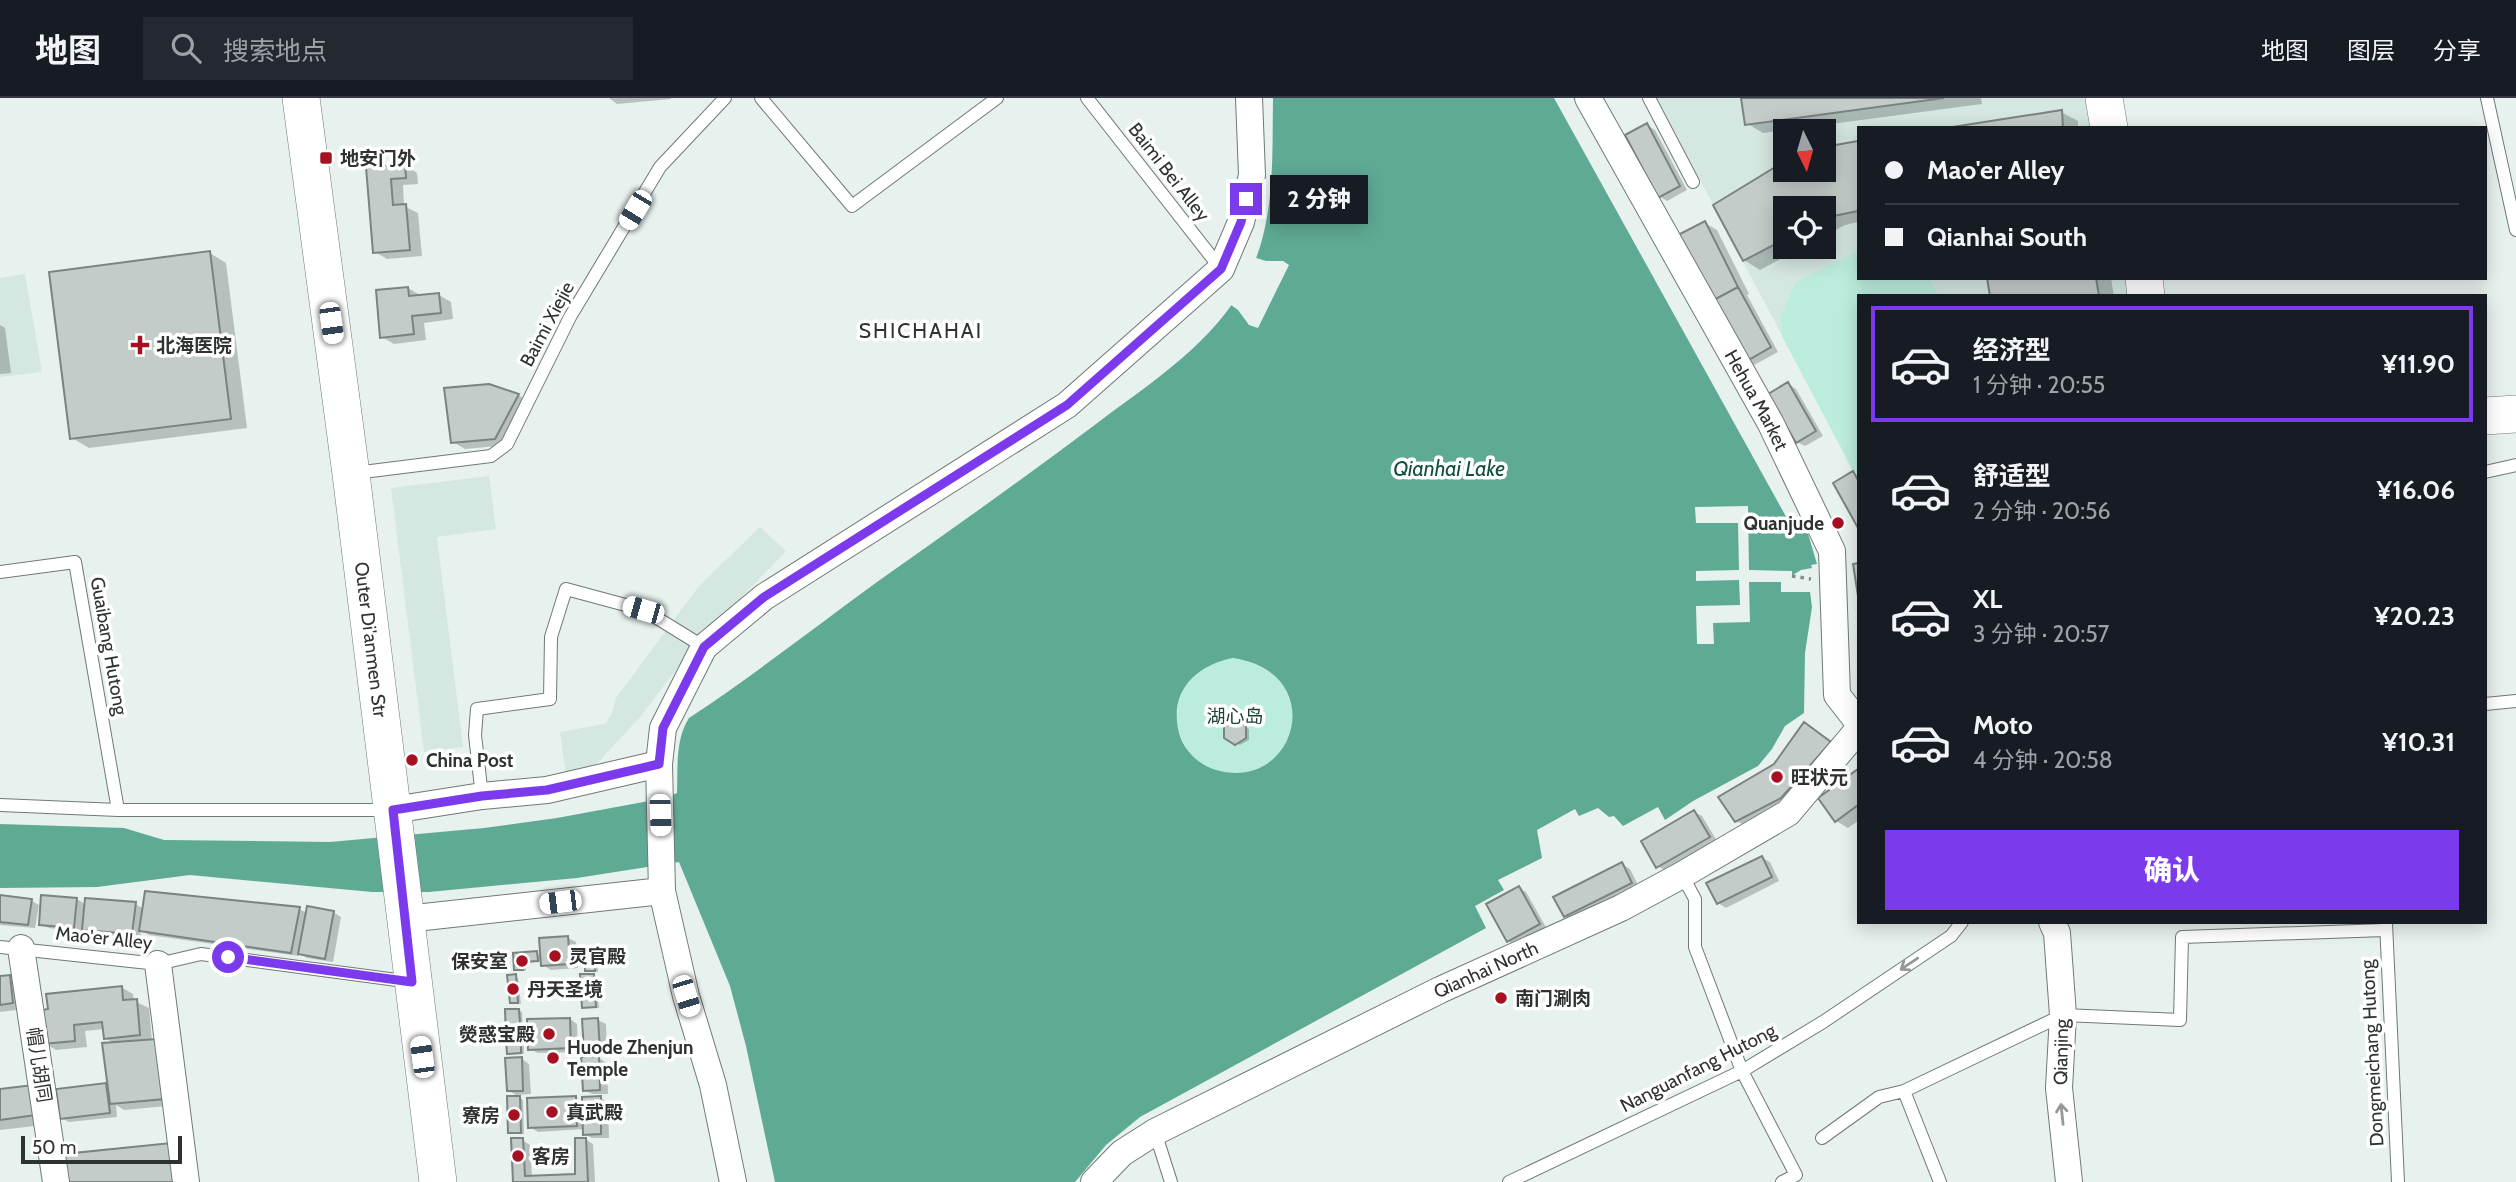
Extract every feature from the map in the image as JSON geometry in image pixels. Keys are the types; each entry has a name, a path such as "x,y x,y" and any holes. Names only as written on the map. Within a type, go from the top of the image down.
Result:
{"main road":[{"name":"Outer Di'anmen Str","path":"301,98 351,474 438,1182"},
{"path":"2104,98 2109,126"},
{"path":"2121,98 2127,126"},
{"path":"2487,416 2516,414"}],"street":[{"path":"733,1182 713,1085 679,969 662,891 659,764 663,728 704,647 764,597 1067,405 1221,269 1241,222 1252,175 1250,98"},
{"name":"Hehua Market","path":"1588,98 1771,424 1832,551 1837,695 1857,721"},
{"name":"Qianhai North","path":"1094,1182 1122,1153 1155,1132 1440,990 1621,908 1788,813 1857,731"},
{"path":"393,810 482,796 547,790 659,764"},
{"path":"406,919 662,891"},
{"name":"Qianjing","path":"2053,924 2057,933 2063,1015 2059,1088 2069,1182"},
{"name":"帽儿胡同","path":"11,948 56,1182"},
{"path":"158,964 186,1182"}],"lane":[{"name":"Baimi Xiejie","path":"351,474 491,456 507,444 570,317 660,167 725,98"},
{"path":"761,98 852,206 997,98"},
{"name":"Baimi Bei Alley","path":"1087,98 1221,269"},
{"path":"1649,98 1693,182"},
{"path":"2487,98 2511,183 2516,230"},
{"path":"2487,472 2516,465"},
{"name":"Guaibang Hutong","path":"0,572 75,562 118,810"},
{"path":"482,796 475,736 477,709 550,698 551,637 566,589 643,610 704,647"},
{"path":"2487,704 2516,701"},
{"path":"0,805 118,810 393,810"},
{"path":"1682,875 1695,900 1695,947 1742,1071 1801,1178 1782,1182"},
{"name":"Nanguanfang Hutong","path":"1509,1182 1742,1071 1823,1022 1951,936 1960,924"},
{"path":"1822,1138 1879,1097 1904,1091 2063,1015 2180,1020 2182,937 2386,926"},
{"name":"Dongmeichang Hutong","path":"2386,926 2398,1182"},
{"name":"Mao'er Alley","path":"11,948 158,964 201,954 412,982"},
{"path":"1904,1091 1940,1182"},
{"path":"1155,1132 1171,1182"}],"shaded area":[{"path":"1657,98 2094,98 2099,126 1857,126 1857,280 2126,280 2129,294 1857,294 1857,478"},
{"path":"25,274 42,372 0,377 0,278"},
{"path":"489,476 496,529 437,537 463,747 424,752 391,488"},
{"path":"760,527 786,551 691,650 641,716 590,771 566,774 560,732 605,724 612,713 616,698 699,586"}],"green space":[{"path":"1857,252 1857,280 1930,280 1938,294 1857,294 1857,478 1782,336 1781,315 1796,282"},
{"name":"湖心岛","path":"1235,658 1257,663 1276,675 1288,694 1293,716 1288,738 1276,757 1257,769 1235,774 1213,769 1194,757 1182,738 1177,716 1182,694 1194,675 1213,663"}],"water":[{"name":"Qianhai Lake","path":"1273,98 1554,98 1789,522 1803,517 1817,564 1781,582 1781,592 1810,592 1812,607 1805,653 1804,713 1785,726 1758,766 1693,801 1665,820 1658,807 1623,826 1614,816 1609,817 1598,808 1579,816 1575,809 1537,830 1542,858 1498,880 1504,890 1475,906 1486,928 1140,1117 1106,1145 1075,1182 775,1182 746,1046 730,986 679,862 577,878 429,892 372,892 190,875 97,887 0,888 0,824 124,828 164,840 330,842 484,828 557,818 665,798 677,793 679,745 689,718 1138,393 1180,360 1218,322 1247,279 1263,235 1272,167","holes":["1233,658 1263,668 1283,685 1292,706 1291,728 1283,748 1266,764 1244,772 1216,770 1205,765 1187,749 1177,724 1177,709 1186,685 1205,668"]}],"pier":[{"path":"1253,257 1266,261 1283,261 1289,265 1258,328 1249,325 1238,310 1228,303"},
{"path":"1748,506 1749,570 1792,571 1792,580 1749,582 1750,622 1713,623 1714,644 1697,644 1696,606 1740,605 1739,580 1696,581 1696,571 1739,570 1738,523 1696,523 1695,507"}],"building":[{"path":"1741,98 1944,98 1773,119 1773,121 1745,125"},
{"path":"2062,110 2063,126 1959,126"},
{"path":"1647,123 1680,186 1658,198 1625,135"},
{"path":"1857,141 1857,211 1836,216 1836,196 1773,196 1773,245 1743,261 1713,205 1773,168 1773,182 1836,182 1836,145"},
{"path":"405,164 406,178 391,179 393,205 406,204 410,250 373,253 366,167"},
{"path":"1705,221 1738,287 1712,301 1678,235"},
{"name":"北海医院","path":"210,251 231,419 70,439 49,272"},
{"path":"1987,280 2096,280 2099,294 1990,294"},
{"path":"408,287 409,296 439,293 441,313 412,316 414,334 380,338 376,290"},
{"path":"1738,287 1771,347 1745,362 1712,301"},
{"path":"1788,382 1816,431 1796,443 1768,394"},
{"path":"489,384 519,394 495,439 451,443 444,388"},
{"path":"1853,471 1857,478 1857,526 1833,483"},
{"path":"1857,563 1857,590 1853,564"},
{"path":"1235,719 1246,726 1246,738 1235,745 1224,738 1224,726"},
{"path":"1804,722 1831,742 1781,798 1735,822 1718,797 1774,764"},
{"path":"1857,770 1857,806 1835,822 1818,798"},
{"path":"1694,810 1710,837 1656,868 1641,841"},
{"path":"1762,856 1772,877 1717,904 1706,883"},
{"path":"1622,862 1632,883 1564,917 1553,897"},
{"path":"1519,886 1540,924 1507,942 1486,904"},
{"path":"145,891 300,907 291,953 139,931"},
{"path":"0,895 32,899 28,925 0,922"},
{"path":"41,895 77,898 74,928 39,925"},
{"path":"85,898 136,902 132,934 82,930"},
{"path":"307,906 334,911 325,959 298,954"},
{"name":"灵官殿","path":"568,936 570,964 541,966 539,938"},
{"path":"594,950 595,971 585,971 585,959 571,959 571,951"},
{"name":"保安室","path":"537,951 538,961 522,962 523,970 514,970 513,953"},
{"name":"丹天圣境","path":"516,974 518,1003 510,1003 507,975"},
{"path":"580,974 594,974 596,1007 582,1008"},
{"path":"10,975 13,1003 0,1005 0,976"},
{"path":"122,986 123,1000 137,999 140,1035 104,1039 102,1022 74,1025 75,1041 42,1044 38,1011 48,1009 46,994"},
{"path":"505,1009 519,1009 521,1039 506,1040"},
{"name":"熒惑宝殿","path":"570,1018 571,1048 528,1050 527,1019"},
{"path":"598,1018 600,1051 584,1052 582,1019"},
{"path":"157,1039 165,1099 110,1104 102,1043"},
{"path":"521,1039 521,1053 507,1054 506,1040"},
{"path":"599,1056 600,1090 583,1091 581,1057"},
{"path":"522,1057 523,1091 507,1091 505,1058"},
{"path":"106,1083 110,1113 60,1119 56,1089"},
{"path":"33,1085 36,1115 0,1120 0,1089"},
{"name":"寮房","path":"507,1096 520,1096 521,1133 508,1133"},
{"name":"真武殿","path":"576,1096 577,1126 528,1128 527,1098"},
{"path":"601,1096 601,1134 583,1135 582,1097"},
{"name":"客房","path":"511,1138 523,1138 525,1176 575,1174 575,1138 586,1138 588,1182 513,1182"},
{"path":"171,1143 174,1182 68,1182 64,1154"}],"place":[{"name":"地安门外","path":"326,158"},
{"name":"北海医院","path":"140,345"},
{"name":"Quanjude","path":"1838,523"},
{"name":"China Post","path":"412,760"},
{"name":"旺状元","path":"1777,777"},
{"name":"灵官殿","path":"555,956"},
{"name":"保安室","path":"522,961"},
{"name":"丹天圣境","path":"513,989"},
{"name":"南门涮肉","path":"1501,998"},
{"name":"熒惑宝殿","path":"549,1034"},
{"name":"Huode Zhenjun Temple","path":"553,1058"},
{"name":"真武殿","path":"552,1112"},
{"name":"寮房","path":"514,1115"},
{"name":"客房","path":"518,1156"}],"district":[{"name":"SHICHAHAI","path":"921,330"}],"route":[{"path":"228,957 412,982 393,810 482,796 547,790 659,764 663,728 704,647 764,597 1067,405 1221,269 1241,222 1246,199"}]}
